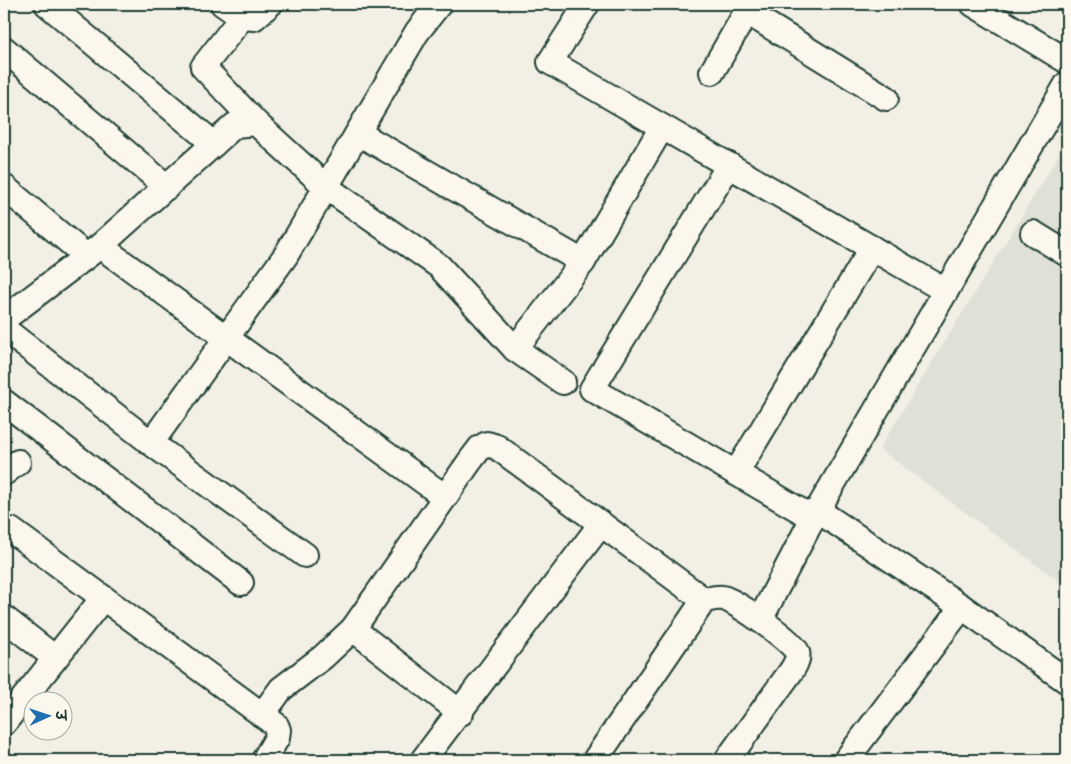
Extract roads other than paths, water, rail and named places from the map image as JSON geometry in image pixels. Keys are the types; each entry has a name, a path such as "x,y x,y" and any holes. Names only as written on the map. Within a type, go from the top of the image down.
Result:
{"street":[{"path":"47,4 214,144"},
{"path":"223,4 242,17 254,18 270,4"},
{"path":"151,443 286,254 417,32 439,4"},
{"path":"587,4 550,62 946,291"},
{"path":"973,4 1067,61"},
{"path":"712,72 749,8 886,98"},
{"path":"242,17 203,67 256,123 326,187 439,266 484,313 514,349 563,382"},
{"path":"4,49 167,187"},
{"path":"760,620 815,514 1067,84"},
{"path":"4,319 93,251 235,125 256,123"},
{"path":"514,349 584,262 662,127"},
{"path":"358,133 584,262"},
{"path":"728,165 592,389 736,473 815,514 962,607 1067,681"},
{"path":"4,188 93,251 227,338 445,497"},
{"path":"1033,233 1067,254"},
{"path":"736,473 872,248"},
{"path":"4,329 151,443 305,556"},
{"path":"4,402 241,583"},
{"path":"262,715 281,689 323,657 353,629 475,455 487,444 497,447 704,600 723,598 732,601 793,646 797,653 797,662 728,760"},
{"path":"423,760 461,713 601,524"},
{"path":"11,530 262,715 278,730 277,738 264,760"},
{"path":"4,723 103,598"},
{"path":"595,760 704,600"},
{"path":"848,760 962,607"},
{"path":"4,618 55,658"},
{"path":"353,629 461,713"}]}
